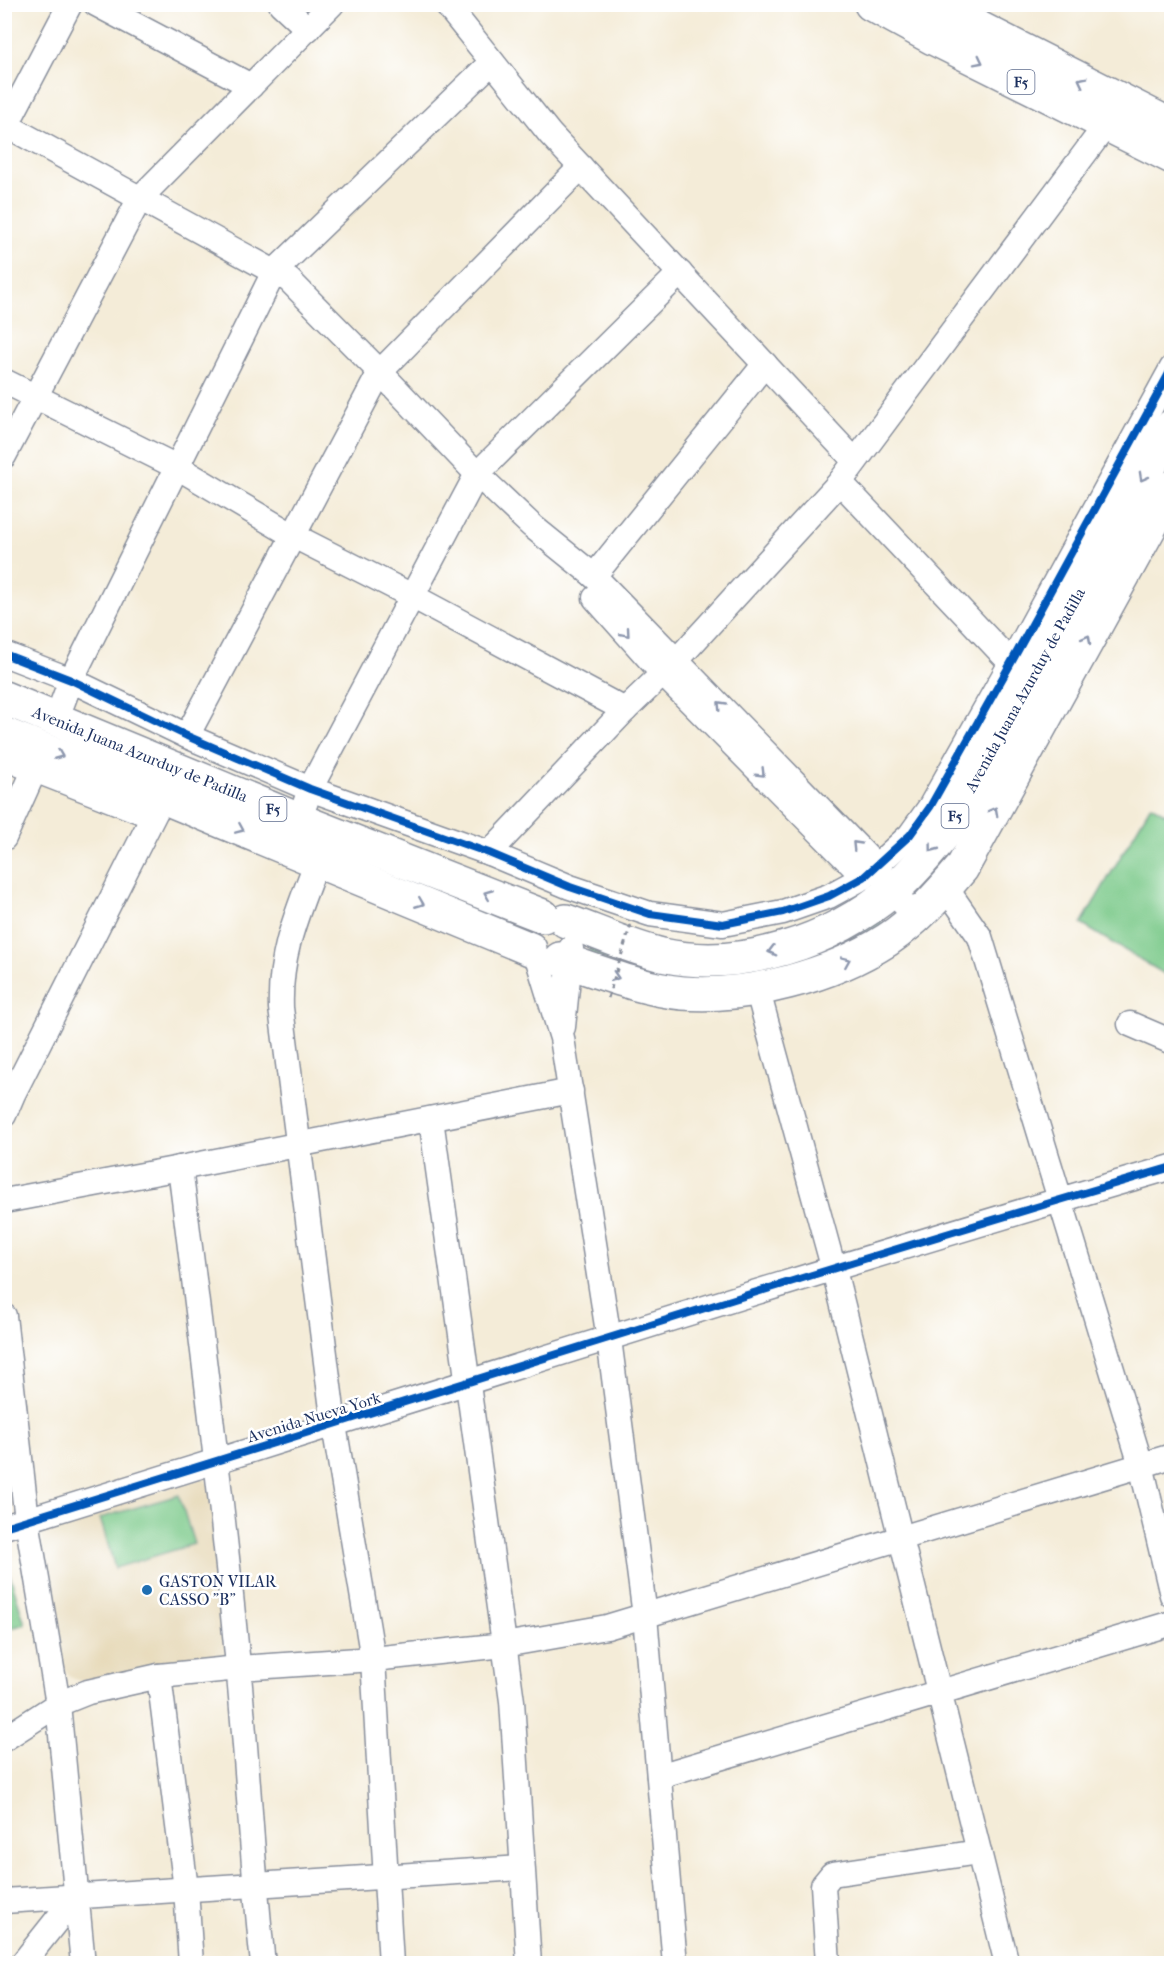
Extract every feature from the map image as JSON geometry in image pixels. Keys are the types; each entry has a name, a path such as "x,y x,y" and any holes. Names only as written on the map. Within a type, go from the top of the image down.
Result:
{"highway":[{"name":"F5","path":"871,4 937,18 1112,112 1172,157"},
{"name":"F5","path":"1112,112 1172,126"},
{"name":"Avenida Juana Azurduy de Padilla","path":"4,734 158,806 554,944 690,959 735,959 765,953 808,941 849,920 878,878 923,861 948,829 1023,669 1172,426"},
{"name":"Avenida Juana Azurduy de Padilla","path":"4,698 299,820 635,983 681,992 715,993 757,988 802,978 851,959 887,939 946,888 962,868 1172,487"}],"street":[{"path":"70,4 5,126 289,280 477,474 532,525 916,916"},
{"path":"96,4 252,86"},
{"path":"281,4 308,29"},
{"path":"4,456 140,198 332,4"},
{"path":"447,4 550,134 855,461"},
{"path":"56,720 71,680 274,272 492,62"},
{"path":"489,853 669,667 840,482 1112,112"},
{"path":"187,736 380,372 581,167"},
{"path":"299,820 310,789 477,474 680,273"},
{"path":"594,576 765,364"},
{"path":"840,482 1023,669 1172,368"},
{"path":"4,381 177,467 292,535 412,596 625,710"},
{"path":"532,525 594,576 669,667"},
{"path":"4,654 71,680 187,736 310,789 489,853 570,887 650,914 723,924 783,912 878,878"},
{"path":"4,758 158,806 4,1115"},
{"path":"4,838 34,769"},
{"path":"317,861 290,934 280,985 281,1008 334,1425 373,1659 392,1964"},
{"path":"946,888 980,937 1141,1465 1172,1595"},
{"path":"554,944 562,1038"},
{"path":"554,944 562,1038 609,1339 645,1616 675,1964"},
{"path":"757,988 834,1270 1007,1964"},
{"path":"1130,1024 1172,1042"},
{"path":"4,1201 571,1091"},
{"path":"431,1119 512,1701 529,1964"},
{"name":"Avenida Nueva York","path":"16,1524 1172,1167"},
{"path":"180,1168 217,1461 239,1668 254,1885 263,1964"},
{"path":"4,1316 16,1524 58,1704 83,1964"},
{"path":"4,1739 58,1704 88,1692 159,1676 373,1659 504,1645 607,1627 1172,1456"},
{"path":"659,1776 1172,1623"},
{"path":"159,1676 186,1889 191,1964"},
{"path":"828,1964 823,1885 832,1874 979,1851"},
{"path":"4,1901 522,1868"},
{"path":"22,1964 76,1896"}],"path":[{"path":"608,998 632,921"}],"shaded area":[{"path":"204,1478 211,1487 228,1653 225,1661 216,1665 80,1681 70,1677 63,1666 41,1534 45,1528 54,1520"}],"green space":[{"path":"1151,805 1171,817 1171,978 1081,924"},
{"path":"878,919 884,925 806,964 722,979 662,974 587,955 591,946 646,963"},
{"path":"179,1495 194,1544 115,1568 100,1518"},
{"path":"5,1559 25,1624 4,1630"}],"cycle path":[{"path":"4,654 71,680 187,736 310,789 489,853 570,887 650,914 723,924 783,912 829,896 864,877 910,835 930,807 1011,663 1172,368"},
{"path":"4,1527 733,1299 1172,1167"}],"place":[{"name":"GASTON VILAR CASSO \"B\"","path":"147,1590"}]}
